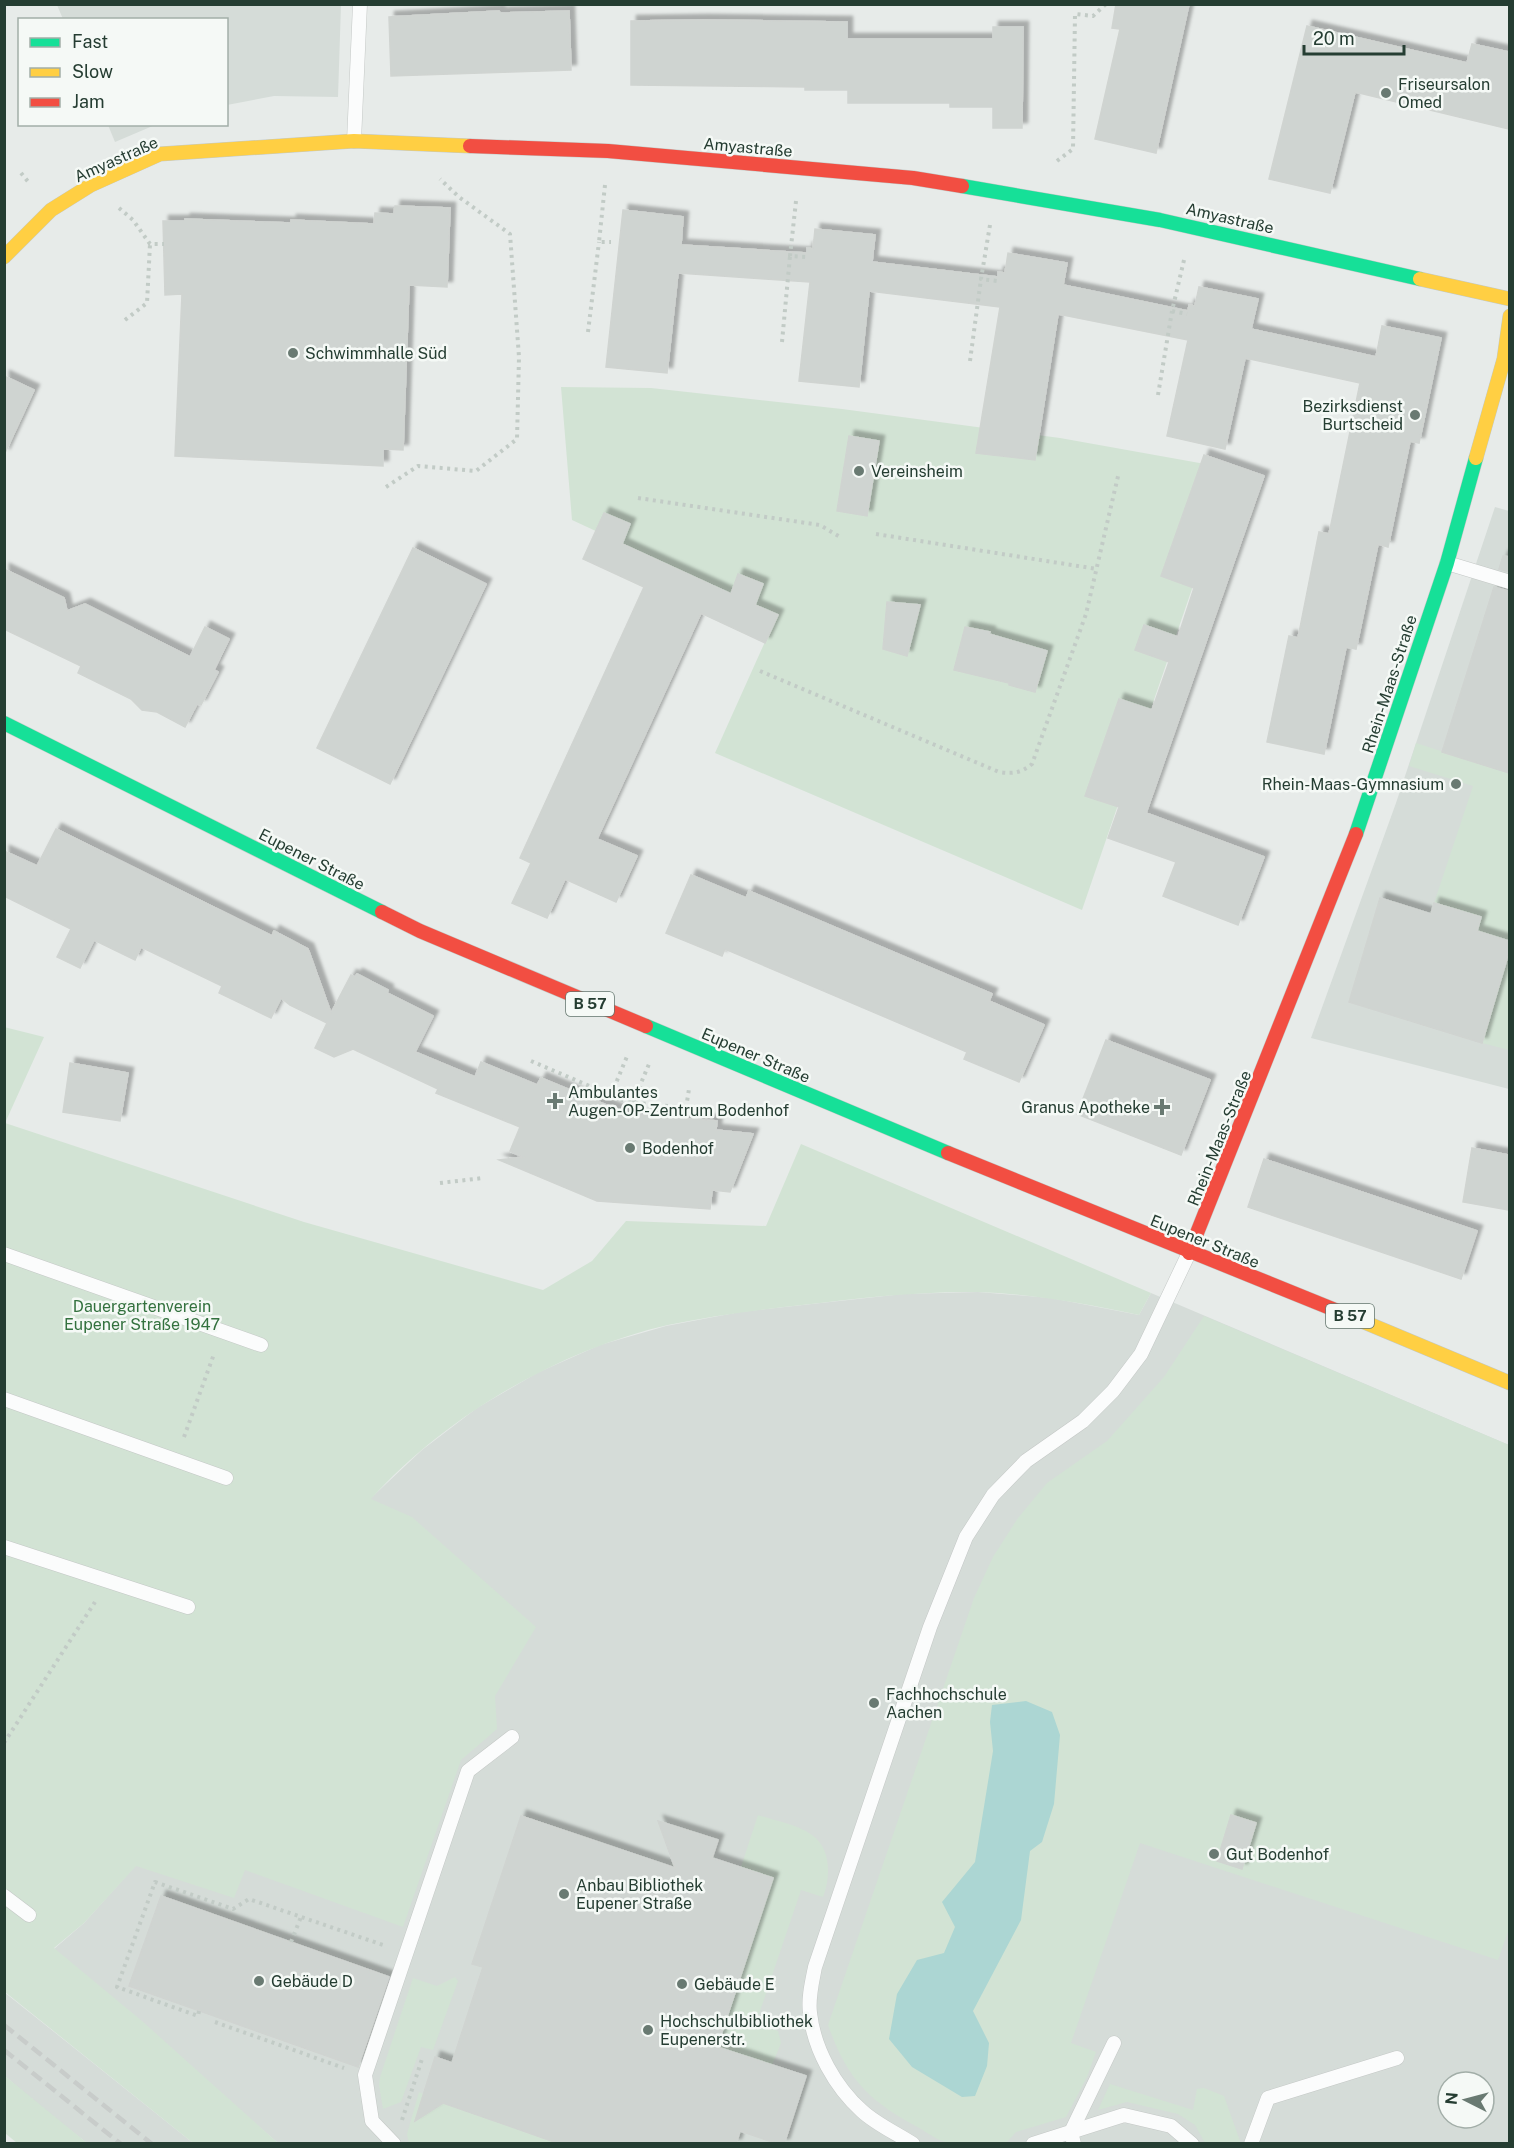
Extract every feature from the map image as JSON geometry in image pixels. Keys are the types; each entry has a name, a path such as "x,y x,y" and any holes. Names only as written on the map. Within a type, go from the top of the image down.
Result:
{"street":[{"name":"Amyastraße","path":"4,257 51,210 91,185 160,154 354,141 608,151 913,178 995,190 1191,227 1509,299"},
{"name":"Rhein-Maas-Straße","path":"1189,1253 1278,1035 1366,808 1447,563 1504,359 1509,316"},
{"name":"Eupener Straße","path":"4,723 420,931 1189,1253 1347,1315 1509,1383"}],"lane":[{"path":"354,141 360,4"},
{"path":"1447,563 1509,582"},
{"path":"913,2144 863,2112 843,2092 817,2043 810,2013 810,1988 815,1967 930,1627 966,1537 993,1495 1026,1461 1083,1421 1113,1391 1141,1354 1189,1253"},
{"path":"4,1254 261,1345"},
{"path":"4,1399 226,1478"},
{"path":"4,1547 188,1607"},
{"path":"394,2144 372,2121 365,2075 468,1771 512,1737"},
{"path":"4,1896 29,1915"},
{"path":"1072,2138 1114,2043"},
{"path":"1251,2144 1268,2098 1397,2058"},
{"path":"1033,2144 1072,2138 1124,2115 1171,2126 1192,2144"}],"path":[{"path":"1057,161 1073,149 1075,14 1093,16 1106,4"},
{"path":"588,332 608,151"},
{"path":"782,342 800,168"},
{"path":"386,487 418,466 476,471 516,439 519,357 510,234 459,197 435,174"},
{"path":"91,185 133,220 150,244 147,303 124,320"},
{"path":"970,361 995,190"},
{"path":"1158,396 1172,311 1191,227"},
{"path":"599,242 611,242"},
{"path":"150,244 164,244"},
{"path":"790,256 806,257"},
{"path":"981,279 997,281"},
{"path":"1172,311 1187,314"},
{"path":"760,671 999,771 1012,774 1024,771 1032,764 1086,614 1119,472"},
{"path":"638,498 820,525 840,537"},
{"path":"876,534 1097,568"},
{"path":"611,1095 641,1025"},
{"path":"633,1102 663,1034"},
{"path":"531,1061 627,1102 708,1110"},
{"path":"686,1108 688,1089"},
{"path":"440,1182 483,1178"},
{"path":"175,1460 222,1332"},
{"path":"4,1743 109,1581"},
{"path":"200,2011 198,2016 117,1986 155,1882 233,1909 249,1899 407,1953"},
{"path":"291,1942 301,1917"},
{"path":"215,2022 365,2075"},
{"path":"401,2122 423,2056"}],"shaded area":[{"path":"57,5 341,5 338,97 274,96 228,105 228,18 63,18"},
{"path":"108,126 153,126 115,142"},
{"name":"Rhein-Maas-Gymnasium","path":"1495,507 1509,511 1509,1089 1311,1038 1396,803"},
{"name":"Fachhochschule Aachen","path":"978,1292 1051,1298 1139,1315 1151,1293 1509,1445 1509,2143 278,2143 54,1949 84,1923 136,1865 370,1499 422,1450 477,1408 537,1373 600,1345 666,1326 740,1312 903,1294"},
{"path":"4,1992 193,2143 87,2143 41,2107 5,2076"}],"green space":[{"path":"561,387 651,388 842,409 1060,438 1233,469 1082,910 715,753 777,615 572,520"},
{"path":"1416,743 1509,773 1509,941 1477,931 1481,918 1434,903 1473,786 1409,766"},
{"path":"1509,952 1509,1050 1482,1043"},
{"name":"Dauergartenverein Eupener Straße 1947","path":"4,1027 44,1037 5,1123 304,1222 543,1290 592,1261 626,1221 766,1226 801,1144 1151,1293 1139,1315 1039,1297 956,1292 824,1302 668,1325 627,1336 586,1351 507,1390 434,1440 401,1469 371,1499 412,1517 536,1627 495,1696 497,1729 461,1760 403,1927 245,1870 234,1898 136,1866 84,1923 54,1948 142,2021 278,2143 193,2143 5,1992"},
{"path":"1204,1316 1509,1445 1510,1926 1498,1960 1140,1843 1071,2043 1096,2052 1087,2077 1066,2117 1016,2132 1006,2143 946,2142 935,2138 887,2109 862,2088 844,2061 828,2025 974,1598 993,1557 1018,1518 1047,1483 1107,1441 1164,1377"},
{"path":"758,1815 800,1828 818,1841 823,1847 828,1863 826,1889 823,1897 801,1890 756,2023 778,2031 781,2043 772,2065 742,2056 702,2096 772,1878 741,1867"},
{"path":"455,1977 458,1981 433,2050 421,2047 401,2102 383,2109 380,2077 413,1978 437,1986"},
{"path":"5,2076 87,2143 17,2143 5,2133"},
{"path":"1110,2084 1193,2110 1197,2089 1204,2088 1224,2096 1240,2141 1239,2143 1205,2143 1195,2125 1178,2114 1127,2102 1098,2110"},
{"path":"419,2092 423,2094 421,2101 428,2112 443,2103 560,2143 409,2144 407,2134"}],"water":[{"path":"1026,1701 1052,1712 1060,1735 1054,1804 1042,1842 1030,1851 1021,1920 973,2011 989,2043 987,2066 975,2096 962,2097 912,2067 889,2039 897,1994 917,1960 944,1953 955,1927 942,1902 975,1862 993,1751 990,1722 992,1705"}],"building":[{"path":"1116,4 1189,4 1156,153 1095,139 1120,29 1112,28"},
{"path":"499,11 500,13 569,11 571,70 391,76 389,17"},
{"path":"631,21 847,22 847,39 993,39 993,27 1023,27 1022,128 993,128 993,107 950,107 950,103 848,103 848,90 805,90 805,87 631,85"},
{"path":"1307,26 1467,63 1472,44 1509,52 1509,129 1355,92 1330,193 1269,179"},
{"name":"Schwimmhalle Süd","path":"395,206 450,208 447,287 409,285 403,450 383,449 383,466 175,456 182,294 165,295 163,221 185,221 185,219 291,223 291,220 374,224 375,213 394,214"},
{"path":"623,210 683,217 681,245 807,253 807,248 813,249 815,229 875,235 872,262 998,277 998,272 1005,273 1008,253 1067,263 1063,285 1188,311 1189,305 1195,306 1199,287 1258,299 1251,329 1376,357 1382,326 1441,338 1419,443 1410,441 1388,547 1378,544 1356,649 1346,647 1324,754 1267,742 1289,636 1298,638 1319,532 1329,534 1360,383 1245,358 1225,449 1167,436 1188,340 1058,314 1035,460 976,453 1000,307 869,291 859,387 799,381 810,282 678,273 667,373 606,367"},
{"path":"4,376 34,390 4,455"},
{"name":"Vereinsheim","path":"849,436 879,441 867,516 837,511"},
{"path":"1204,455 1264,476 1146,813 1264,857 1238,925 1163,896 1176,862 1108,838 1119,807 1085,796 1119,699 1152,710 1169,662 1135,650 1144,625 1178,637 1194,588 1161,576"},
{"path":"604,513 630,524 622,544 731,594 738,574 763,584 755,605 778,615 765,643 701,613 597,839 637,856 616,902 565,879 547,918 512,903 531,863 520,858 644,587 583,559"},
{"path":"413,548 486,584 390,784 317,748"},
{"path":"1503,556 1509,557 1509,572 1499,569"},
{"path":"4,569 64,598 67,611 85,604 190,657 205,627 229,639 214,670 218,672 201,705 197,704 185,727 157,712 142,710 131,699 78,673 81,666 4,629"},
{"path":"1494,587 1509,591 1509,773 1442,752"},
{"path":"887,602 920,605 907,656 883,649"},
{"path":"965,627 990,632 989,634 1047,651 1035,692 1009,685 1009,683 954,670"},
{"path":"56,829 272,936 274,931 308,949 331,1013 351,975 355,977 357,974 388,990 387,993 433,1016 415,1052 475,1077 481,1062 537,1085 541,1078 628,1114 717,1121 716,1130 753,1134 730,1192 712,1190 710,1209 597,1201 499,1160 523,1157 510,1151 520,1127 436,1093 438,1089 353,1049 334,1057 315,1048 327,1023 290,1005 281,998 271,1018 219,993 222,986 141,947 135,960 94,940 80,968 57,957 71,929 4,896 4,851 37,866"},
{"path":"691,875 746,898 749,891 992,994 989,1001 1044,1025 1019,1082 964,1059 967,1052 725,949 722,956 666,933"},
{"path":"1380,898 1431,914 1434,903 1481,917 1477,931 1509,941 1509,952 1482,1043 1349,1002"},
{"path":"1106,1040 1210,1080 1181,1155 1077,1114"},
{"path":"70,1063 128,1073 120,1121 63,1112"},
{"path":"1472,1148 1509,1155 1509,1210 1463,1202"},
{"path":"1264,1159 1477,1231 1461,1279 1248,1207"},
{"path":"1231,1815 1256,1823 1242,1869 1217,1861"},
{"name":"Gebäude E","path":"521,1816 675,1868 658,1821 718,1840 712,1858 773,1878 717,2047 806,2076 784,2144 740,2131 736,2144 560,2144 443,2103 415,2121 435,2057 452,2063 483,1967 472,1964"},
{"name":"Gebäude D","path":"161,1896 389,1977 358,2067 129,1986"}],"railway":[{"path":"4,2025 152,2144"},
{"path":"4,2050 121,2144"}],"traffic: fast":[{"path":"962,186 1160,220 1420,279"},
{"path":"1356,834 1447,563 1476,458"},
{"path":"4,723 382,912"},
{"path":"646,1026 948,1153"}],"traffic: slow":[{"path":"4,257 51,210 91,185 160,154 354,141 470,146"},
{"path":"1420,279 1510,299"},
{"path":"1476,458 1504,359 1510,316"},
{"path":"1345,1314 1510,1383"}],"traffic: jam":[{"path":"470,146 608,151 913,178 962,186"},
{"path":"1189,1253 1356,834"},
{"path":"382,912 420,931 646,1026"},
{"path":"948,1153 1345,1314"}],"place":[{"name":"Friseursalon Omed","path":"1386,93"},
{"name":"Schwimmhalle Süd","path":"293,353"},
{"name":"Bezirksdienst Burtscheid","path":"1415,415"},
{"name":"Vereinsheim","path":"859,471"},
{"name":"Rhein-Maas-Gymnasium","path":"1456,784"},
{"name":"Ambulantes Augen-OP-Zentrum Bodenhof","path":"555,1101"},
{"name":"Granus Apotheke","path":"1162,1107"},
{"name":"Bodenhof","path":"630,1148"},
{"name":"Fachhochschule Aachen","path":"874,1703"},
{"name":"Gut Bodenhof","path":"1214,1854"},
{"name":"Anbau Bibliothek Eupener Straße","path":"564,1894"},
{"name":"Gebäude D","path":"259,1981"},
{"name":"Gebäude E","path":"682,1984"},
{"name":"Hochschulbibliothek Eupenerstr.","path":"648,2030"}]}
